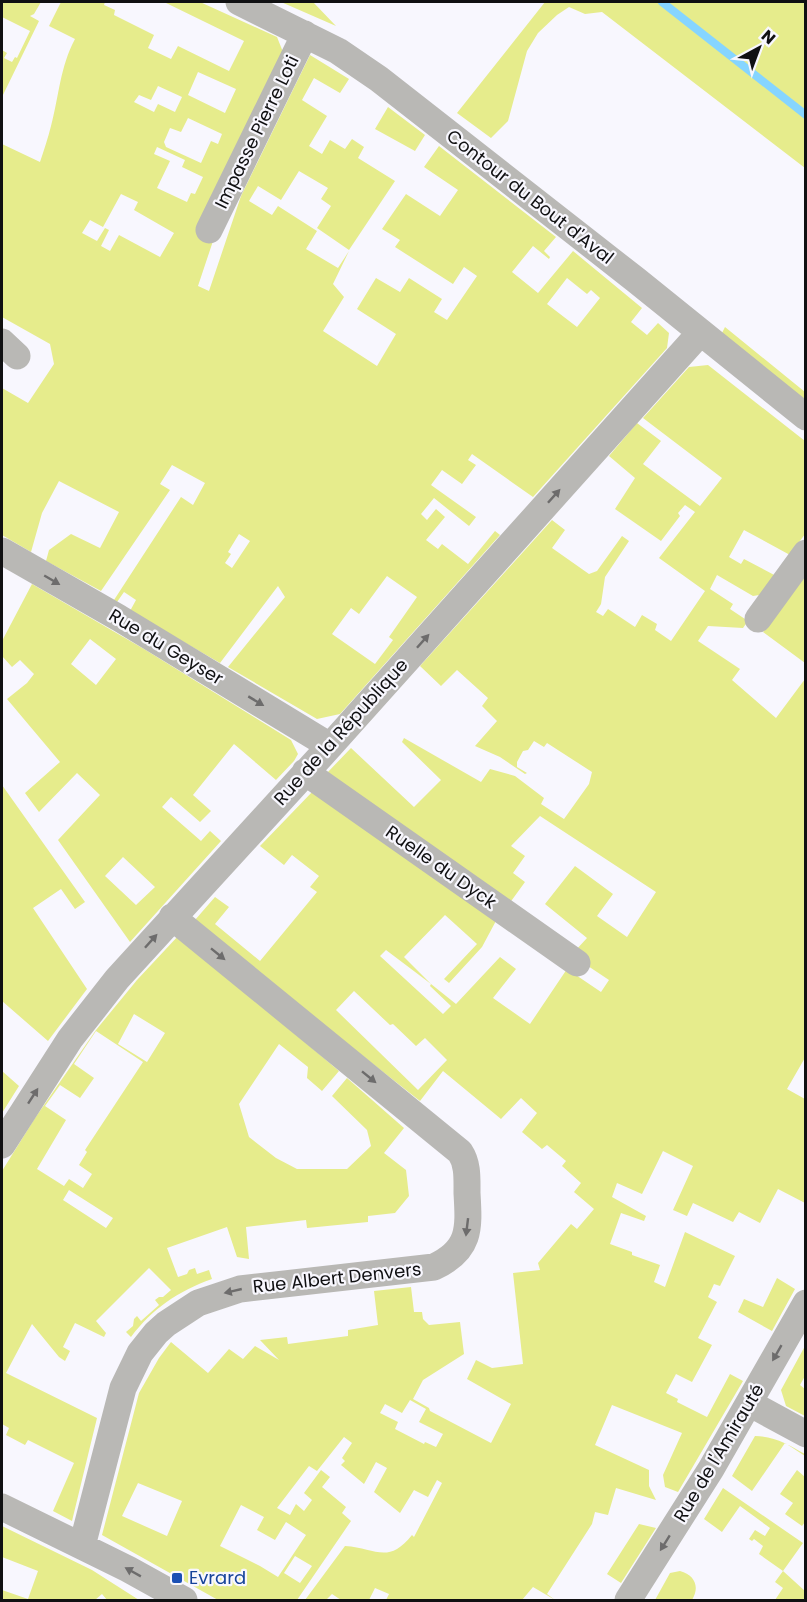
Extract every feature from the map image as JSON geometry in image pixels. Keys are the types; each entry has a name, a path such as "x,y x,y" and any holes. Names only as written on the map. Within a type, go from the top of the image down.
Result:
{"street":[{"name":"Contour du Bout d'Aval","path":"239,2 305,33 352,60 394,90 806,417"},
{"name":"Impasse Pierre Loti","path":"209,230 305,33"},
{"name":"Rue de la République","path":"2,1145 81,1023 117,979 172,916 330,746 700,333"},
{"name":"Rue du Geyser","path":"2,551 119,618 330,746"},
{"path":"758,619 806,553"},
{"name":"Ruelle du Dyck","path":"305,772 577,963"},
{"name":"Rue Albert Denvers","path":"82,1546 123,1388 140,1353 166,1324 198,1303 240,1289 434,1267 443,1263 463,1244 469,1228 466,1167 460,1152 172,916"},
{"name":"Rue de l'Amirauté","path":"628,1600 686,1509 806,1304"},
{"path":"749,1403 806,1434"},
{"path":"2,1507 184,1600"}],"green space":[{"path":"2,2 41,2 34,14 30,16 39,21 2,97 2,50 7,53 4,58 12,62 15,57 17,58 30,31 2,17"},
{"path":"61,2 105,2 104,5 115,10 114,15 154,35 148,48 171,59 178,46 229,71 244,41 164,2 200,2 277,37 283,52 198,286 209,291 241,196 310,55 349,79 340,93 314,78 302,100 327,116 309,146 322,154 330,140 345,149 352,139 364,147 358,158 395,181 349,250 317,228 331,206 321,199 328,188 299,171 281,200 258,186 249,201 272,215 278,206 317,231 306,249 338,268 349,251 333,284 344,297 323,331 377,366 396,334 357,309 376,278 400,292 409,278 442,299 434,312 447,320 477,276 464,267 453,284 395,247 400,240 382,229 406,194 440,216 458,190 424,167 439,146 556,237 544,251 550,257 549,259 533,246 512,272 538,293 573,251 642,308 631,322 647,335 658,323 669,333 667,348 533,497 472,454 468,460 476,465 462,484 442,470 431,485 476,517 469,526 434,498 421,514 427,520 436,509 445,517 426,540 438,549 442,544 468,564 495,531 500,535 340,714 317,719 228,667 285,597 278,586 220,663 130,611 136,600 124,592 117,602 114,600 181,497 193,505 205,483 172,465 160,484 170,490 101,591 46,561 49,550 71,534 100,548 119,512 59,481 42,513 31,552 2,535 2,388 28,403 54,364 50,344 2,317 2,144 40,162 51,126 63,71 75,39 49,26","holes":["198,72 236,89 225,113 188,95","158,86 182,97 175,112 158,104 154,112 134,102 139,95 151,100","188,118 222,134 218,144 211,141 201,163 166,147 164,142 170,128 181,132","157,147 185,160 182,167 203,177 195,194 191,193 187,202 157,188 170,161 154,154","121,194 138,202 134,210 174,233 160,257 119,235 110,251 101,246 109,230 105,228 97,241 82,233 90,220 103,227","567,278 587,294 591,290 600,298 577,327 547,304","239,534 250,541 232,568 225,563 231,554 228,552","387,576 417,597 389,637 393,640 375,664 332,634 351,608 359,614"]},
{"path":"281,2 313,2 336,26"},
{"path":"545,2 805,2 805,168 602,12 585,14 569,7 538,33 527,51 508,121 491,138 457,113"},
{"path":"388,107 425,135 415,151 375,129"},
{"path":"725,327 805,392 805,405 721,335"},
{"path":"708,365 805,441 805,534 790,555 744,530 729,557 741,564 744,559 778,577 765,594 753,596 717,575 710,589 733,604 730,609 748,621 743,628 708,626 698,641 740,669 732,680 776,718 805,679 806,1056 787,1089 805,1099 805,1203 778,1189 760,1223 739,1212 733,1222 693,1203 687,1216 673,1210 693,1166 663,1151 642,1194 617,1183 612,1197 646,1216 644,1221 621,1213 610,1244 660,1265 654,1282 665,1287 685,1232 735,1256 720,1286 714,1284 708,1297 717,1302 698,1338 712,1345 692,1382 676,1374 666,1393 678,1399 677,1402 707,1417 730,1374 743,1381 678,1492 665,1487 663,1475 682,1433 612,1405 595,1445 649,1470 649,1486 656,1500 616,1488 608,1515 595,1512 592,1524 547,1594 555,1600 533,1587 522,1600 386,1600 389,1594 375,1588 369,1600 341,1600 332,1594 326,1600 305,1600 345,1546 388,1552 396,1550 412,1535 414,1537 442,1483 437,1480 428,1497 414,1490 400,1513 374,1492 387,1468 376,1462 364,1484 341,1465 345,1461 342,1458 352,1443 344,1437 317,1471 309,1466 277,1508 290,1515 296,1504 304,1511 312,1500 304,1493 321,1470 330,1477 322,1487 346,1507 342,1513 351,1521 297,1600 218,1600 102,1535 139,1393 171,1342 208,1373 229,1349 243,1359 255,1346 279,1360 260,1340 287,1337 288,1344 348,1336 348,1330 378,1325 374,1291 411,1287 414,1312 422,1312 423,1319 429,1325 460,1322 464,1354 423,1380 413,1399 429,1408 430,1411 491,1443 511,1404 467,1379 476,1360 492,1368 523,1364 513,1273 540,1270 538,1263 571,1224 577,1229 594,1209 574,1192 581,1183 562,1166 566,1161 547,1145 542,1149 522,1132 537,1113 521,1098 501,1119 443,1071 420,1101 195,920 215,897 229,907 215,924 260,961 317,892 310,887 319,876 292,855 284,865 260,846 314,790 497,919 482,947 449,983 444,979 477,944 445,915 404,957 431,984 456,1004 500,957 516,969 493,998 530,1024 567,969 601,992 609,980 588,966 575,951 587,938 545,904 575,866 613,894 597,916 627,937 656,892 540,816 511,846 525,856 513,873 525,882 509,904 326,774 351,748 414,807 441,780 402,742 404,738 481,782 490,769 515,776 544,798 541,804 564,819 589,784 592,772 547,743 544,747 534,741 528,750 523,751 517,767 527,773 525,774 500,757 475,746 497,721 482,706 488,698 457,670 441,686 420,666 552,520 565,530 552,548 589,574 597,571 622,536 629,541 605,577 601,604 596,612 603,616 608,609 635,627 642,615 657,624 655,630 671,641 705,591 659,558 695,512 685,505 678,513 680,516 661,541 615,509 635,478 609,456 637,423 661,441 643,464 700,506 722,478 643,418 689,367","holes":["386,950 431,984 430,986 451,1006 443,1014 380,956","354,991 416,1046 425,1038 447,1060 418,1090 336,1010","410,1400 426,1409 419,1422 443,1434 436,1447 425,1442 424,1444 395,1429 398,1422 380,1413 385,1404 402,1413","138,1483 182,1501 167,1536 122,1516","241,1505 264,1517 257,1530 275,1540 286,1522 306,1535 278,1577 220,1546","295,1556 312,1566 300,1583 284,1573"]},
{"path":"805,572 805,663 763,632"},
{"path":"32,584 144,649 291,740 298,754 276,780 234,744 193,795 211,811 200,822 171,797 162,807 201,841 210,831 221,841 130,942 58,840 100,795 77,773 39,812 25,793 60,762 7,699 27,683 34,674 20,660 12,667 2,656 2,641","holes":["90,639 116,659 96,685 71,664","123,857 155,887 136,905 105,876"]},
{"path":"2,785 85,902 75,909 61,889 33,908 87,989 48,1041 2,1001"},
{"path":"179,935 339,1071 322,1091 307,1078 308,1067 279,1044 239,1104 249,1137 276,1158 297,1169 347,1169 371,1146 367,1130 332,1096 347,1078 404,1128 384,1153 406,1170 409,1196 395,1213 368,1216 368,1222 307,1228 306,1220 246,1227 249,1259 237,1257 227,1227 167,1248 178,1277 195,1268 197,1274 209,1270 212,1279 188,1289 167,1302 131,1337 126,1332 133,1326 134,1319 137,1316 141,1321 159,1305 155,1300 171,1290 149,1268 96,1321 106,1333 104,1337 75,1323 63,1347 70,1351 65,1361 59,1357 32,1324 6,1373 97,1418 72,1521 53,1511 74,1463 28,1440 25,1445 6,1435 9,1428 2,1424 2,1171 35,1118 96,1030 137,980","holes":["134,1014 165,1033 147,1062 118,1044","96,1031 143,1062 85,1150 87,1152 79,1165 92,1174 83,1188 69,1179 64,1186 37,1169 66,1120 45,1106 60,1085 80,1098 94,1078 74,1064","69,1190 113,1218 106,1228 63,1200"]},
{"path":"2,1071 19,1086 2,1113"},
{"path":"777,1278 795,1289 772,1331 738,1312 744,1299 763,1307"},
{"path":"805,1346 805,1376 800,1385 805,1389 805,1416 786,1406 781,1390"},
{"path":"755,1436 785,1443 752,1491 732,1476"},
{"path":"797,1470 805,1477 805,1522 802,1526 785,1514 793,1503 780,1494"},
{"path":"723,1488 803,1543 783,1571 759,1554 763,1546 754,1539 752,1541 749,1539 755,1530 765,1536 770,1528 740,1506 722,1532 704,1519"},
{"path":"639,1524 656,1528 621,1583 607,1574"},
{"path":"2,1526 92,1570 139,1600 107,1600 102,1594 95,1600 2,1600 2,1590 28,1599 38,1571 2,1557"},
{"path":"680,1571 689,1575 695,1582 696,1591 692,1600 655,1600 670,1573"},
{"path":"783,1571 805,1591 805,1600 775,1600 783,1588 775,1582"}],"waterway":[{"path":"662,2 806,115"}],"place":[{"name":"Evrard","path":"177,1578"}]}
